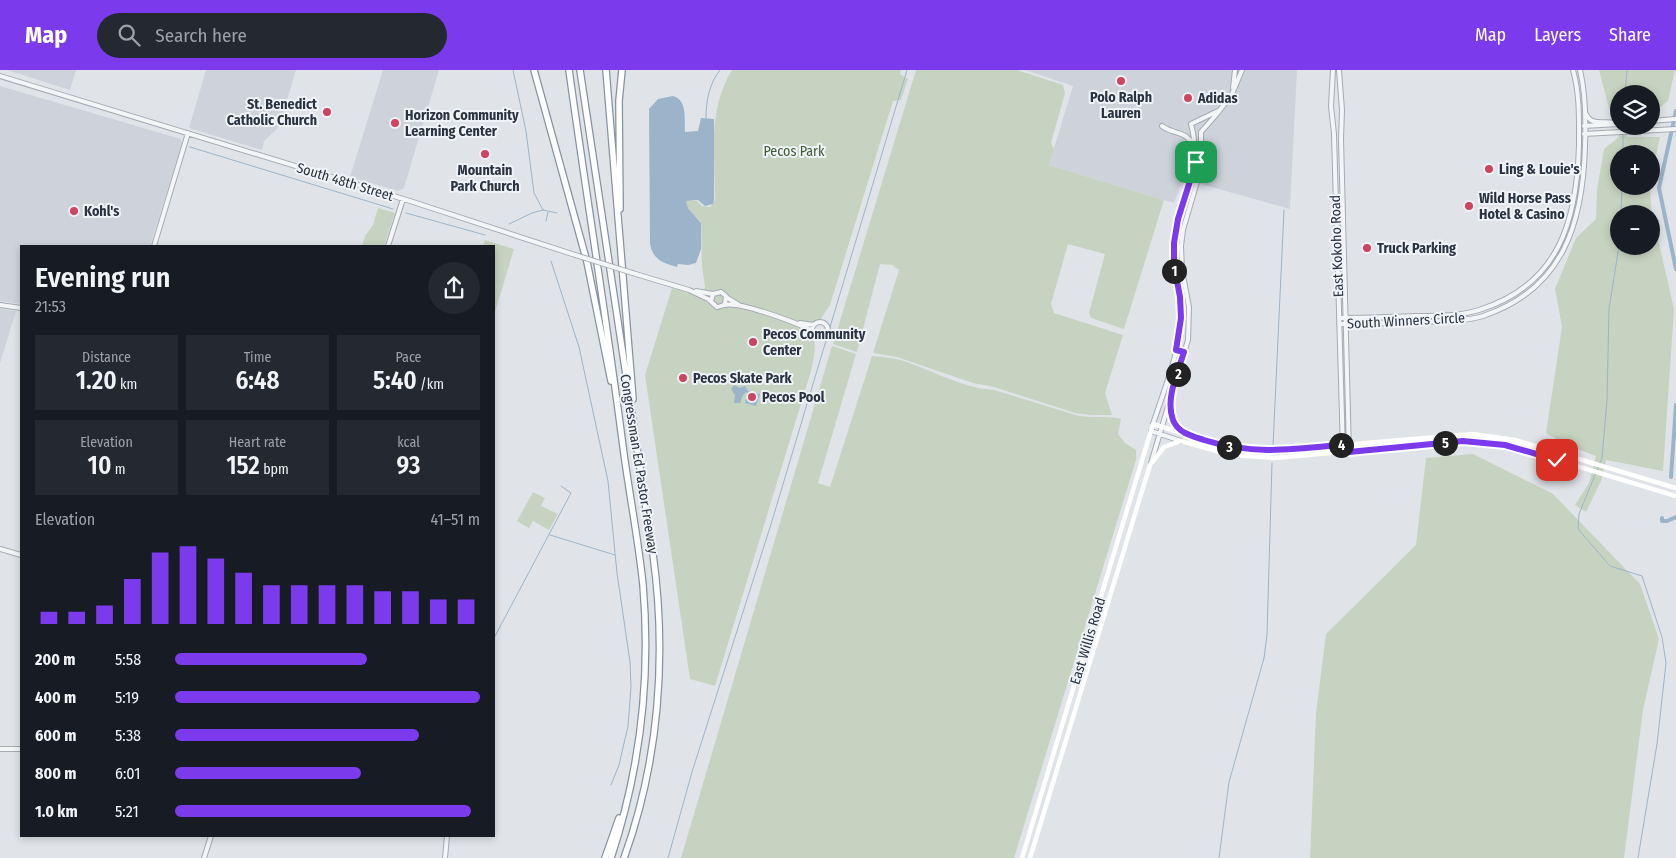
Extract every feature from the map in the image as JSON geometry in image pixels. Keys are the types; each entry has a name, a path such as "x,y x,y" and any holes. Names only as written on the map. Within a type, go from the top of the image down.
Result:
{"highway":[{"path":"534,70 587,262 622,442"},
{"name":"Congressman Ed Pastor Freeway","path":"569,70 612,355 622,442 641,571 646,632 643,706 630,786 611,858"},
{"name":"Congressman Ed Pastor Freeway","path":"580,70 655,568 660,650 658,698 651,752 626,858"},
{"path":"606,70 636,439"},
{"path":"621,248 619,101 622,70"},
{"path":"605,858 630,786"}],"main road":[{"path":"1170,398 1173,420 1185,434"},
{"path":"1153,424 1220,445 1272,451 1452,435 1490,435 1515,440 1676,488"},
{"name":"East Willis Road","path":"1022,858 1153,424"},
{"path":"1150,465 1164,447 1181,440 1224,454 1250,458 1275,458 1463,441 1492,443 1676,496"},
{"name":"East Willis Road","path":"1030,858 1150,465"},
{"path":"1039,802 1046,804"}],"street":[{"path":"1232,94 1235,70"},
{"name":"East Kokoho Road","path":"1333,70 1331,106 1334,127 1343,452"},
{"name":"East Kokoho Road","path":"1339,70 1339,92 1342,110 1342,184 1349,452"},
{"name":"South Winners Circle","path":"1339,318 1457,315 1478,311 1499,303 1527,285 1558,249 1569,223 1575,193 1579,134 1577,90 1573,70"},
{"name":"South Winners Circle","path":"1339,324 1460,321 1483,316 1503,307 1531,290 1558,259 1575,223 1582,194 1585,112 1584,89 1580,70"},
{"name":"East Willis Road","path":"1150,465 1189,332 1190,307 1182,270 1184,230 1199,175 1202,151 1201,132 1232,94 1241,72"},
{"name":"South 48th Street","path":"0,76 403,199 568,254 688,290 713,294"},
{"path":"1333,92 1339,92"},
{"path":"1153,424 1176,350 1181,318 1180,297 1174,271 1173,254 1175,232 1192,176 1196,148 1191,124 1220,110"},
{"path":"1585,112 1592,121 1610,122"},
{"path":"1660,120 1676,120"},
{"path":"1579,126 1610,124"},
{"path":"1162,126 1168,130 1186,135 1196,148"},
{"path":"1579,134 1676,129"},
{"path":"154,245 188,133"},
{"path":"1335,184 1342,184"},
{"path":"1575,193 1582,194"},
{"path":"388,245 403,199"},
{"path":"1574,199 1580,200"},
{"path":"1174,271 1182,270"},
{"name":"South 48th Street","path":"688,290 711,301"},
{"path":"744,307 720,292 713,294 711,301 717,307 725,304 744,307 795,323 812,331 815,336 820,338 824,337 827,333 828,328 825,324 818,322 814,325 795,323"},
{"path":"725,304 726,297"},
{"path":"0,305 20,308"},
{"path":"812,331 814,325"},
{"path":"1176,350 1184,352"},
{"path":"1151,431 1181,440"},
{"path":"0,549 20,555"},
{"path":"0,749 20,749"},
{"path":"204,858 211,837"},
{"path":"445,858 446,837"}],"shaded area":[{"path":"7,70 76,70 70,90"},
{"path":"206,70 296,70 279,127 264,141 262,150 189,128"},
{"name":"Horizon Community Learning Center","path":"383,70 439,70 404,188 398,191 350,177"},
{"path":"1025,70 1297,70 1290,209 1183,179 1174,203 1049,165 1073,86"},
{"path":"0,86 181,139 182,143 150,245 20,245 20,304 0,301"},
{"path":"0,309 16,311 0,363"}],"green space":[{"name":"Pecos Park","path":"732,70 901,70 900,74 908,79 901,100 893,101 830,305 820,320 817,321 812,335 815,348 810,373 715,686 690,679 645,375 672,288 702,297 705,287 702,266 701,222 688,208 686,201 697,201 702,206 710,207 715,201 714,134 716,117 724,85"},
{"path":"916,70 1017,70 1063,85 1065,93 1051,143 1054,149 1049,165 1164,200 1124,329 1091,318 1089,313 1105,254 1068,244 1051,304 1054,313 1123,335 1105,393 1112,415 1075,413 994,387 973,383 897,357 873,353 899,270 892,265 880,264 857,352 833,344"},
{"path":"1599,70 1675,70 1668,101 1660,107 1660,85 1610,85 1610,109"},
{"path":"1619,135 1627,135 1627,137 1660,137 1658,145 1610,145 1610,195 1650,195 1651,205 1610,205 1610,255 1660,255 1660,248 1674,309 1663,471 1606,460 1601,481 1586,512 1575,505 1589,483 1596,456 1567,445 1546,433 1562,327 1555,289 1576,238 1596,219 1597,189 1604,149 1619,137"},
{"path":"378,208 395,213 384,245 362,245 365,236 373,225"},
{"path":"485,240 514,249 495,312 495,245 483,245"},
{"path":"832,346 856,354 818,483 830,487 872,356 903,361 961,383 994,390 1076,415 1121,419 1118,434 1125,443 1136,450 1136,460 1014,858 681,858"},
{"path":"1473,454 1553,494 1640,584 1659,639 1643,710 1624,858 1310,858 1316,713 1326,634 1416,545 1426,458"},
{"path":"533,492 545,498 541,506 558,514 549,530 533,521 529,528 517,521"}],"water":[{"path":"673,96 678,98 683,106 685,132 698,131 701,118 714,119 714,201 713,204 705,206 698,200 686,201 688,208 701,223 701,249 696,263 688,265 678,264 677,267 659,260 651,249 650,244 649,109 658,99"},
{"path":"734,385 740,388 745,386 748,391 760,394 756,406 745,403 748,394 746,392 740,403 734,403 735,395 731,389"}],"waterway":[{"path":"513,70 526,131 534,193 543,210 557,213"},
{"path":"706,118 709,93 713,81 720,70"},
{"path":"668,858 692,772 772,521 907,70"},
{"path":"1626,85 1627,70"},
{"path":"1676,111 1659,188 1676,269"},
{"path":"1623,135 1623,145"},
{"path":"190,147 393,209"},
{"path":"1621,205 1622,195"},
{"path":"509,224 543,210"},
{"path":"1273,446 1284,210"},
{"path":"546,221 548,212"},
{"path":"406,213 485,235"},
{"path":"1618,255 1609,309 1607,400 1602,458 1579,514 1578,529 1610,566 1642,576 1662,637 1666,663 1657,744 1638,858"},
{"path":"551,261 579,347 608,481 617,573 630,662 631,687 628,726 619,765 611,785"},
{"path":"1671,477 1676,405"},
{"path":"1219,858 1229,782 1264,658 1267,635 1272,463"},
{"path":"495,636 571,493 561,486"},
{"path":"1662,518 1662,521 1667,521 1676,517"},
{"path":"550,535 615,555"}],"place":[{"name":"Polo Ralph Lauren","path":"1121,81"},
{"name":"Adidas","path":"1188,98"},
{"name":"St. Benedict Catholic Church","path":"327,112"},
{"name":"Horizon Community Learning Center","path":"395,123"},
{"name":"Mountain Park Church","path":"485,154"},
{"name":"Ling & Louie's","path":"1489,169"},
{"name":"Wild Horse Pass Hotel & Casino","path":"1469,206"},
{"name":"Kohl's","path":"74,211"},
{"name":"Truck Parking","path":"1367,248"},
{"name":"Pecos Community Center","path":"753,342"},
{"name":"Pecos Skate Park","path":"683,378"},
{"name":"Pecos Pool","path":"752,397"}],"route":[{"path":"1196,162 1176,227 1173,254 1175,278 1180,297 1181,318 1176,350 1184,352 1170,398 1173,420 1185,434 1233,448 1272,451 1349,444 1349,452 1463,441 1492,443 1514,447 1557,460"}]}
